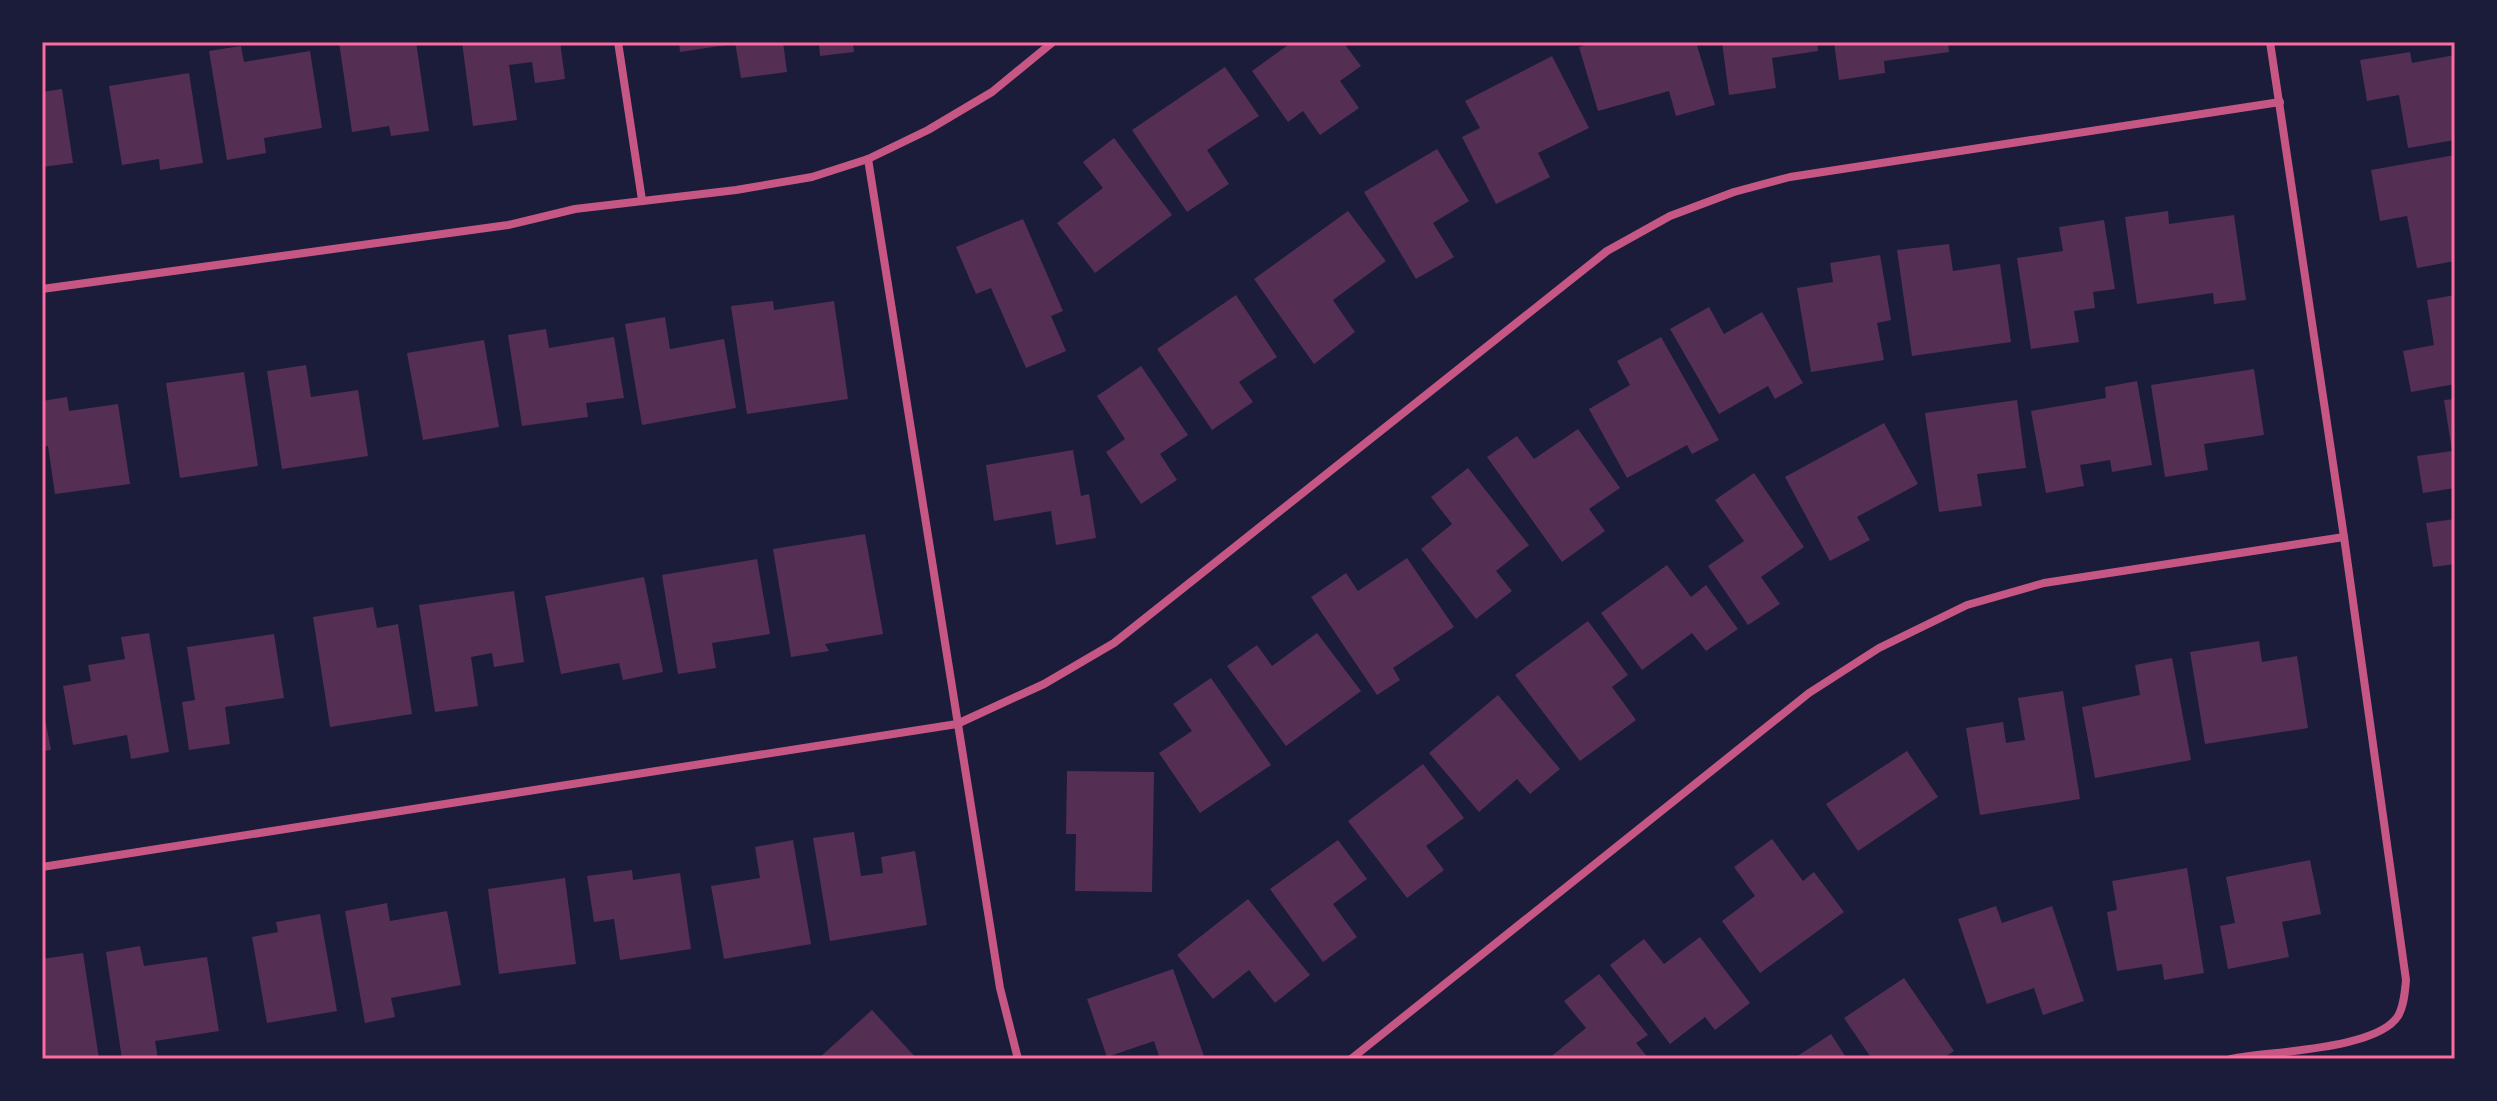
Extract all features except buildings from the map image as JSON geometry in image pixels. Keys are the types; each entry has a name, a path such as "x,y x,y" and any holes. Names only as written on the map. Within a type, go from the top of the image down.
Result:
{"street":[{"path":"618,42 642,200"},
{"path":"42,289 508,225 575,209 736,190 812,177 868,159 928,130 992,92 1053,42"},
{"path":"2231,1059 2352,1042 2379,1033 2397,1017 2406,980 2270,42"},
{"path":"42,867 957,724 1044,684 1114,643 1607,251 1670,216 1734,192 1790,177 2280,102"},
{"path":"868,159 1000,988 1018,1059"},
{"path":"1351,1059 1809,693 1879,648 1967,605 2044,583 2344,537"}]}
